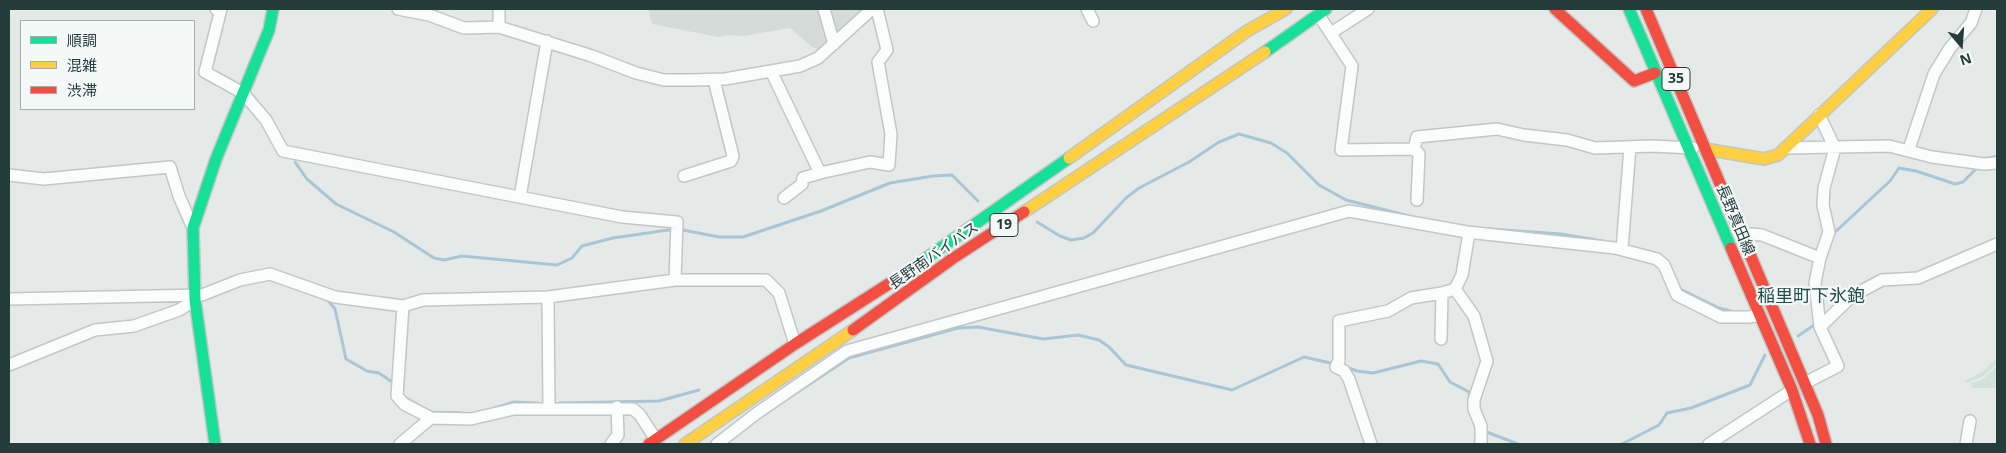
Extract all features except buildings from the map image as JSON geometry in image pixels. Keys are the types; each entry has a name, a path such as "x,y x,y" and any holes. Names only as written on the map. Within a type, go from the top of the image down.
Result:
{"main road":[{"path":"214,444 195,297 193,228 216,159 269,30 273,9"},
{"name":"長野南バイパス","path":"655,443 794,344 914,268 1247,31 1286,9"},
{"path":"1555,9 1634,82 1655,73"},
{"name":"長野真田線","path":"1629,9 1792,390 1810,444"},
{"name":"長野真田線","path":"1646,9 1805,383 1818,415 1826,444"},
{"path":"1705,149 1764,159 1778,155 1932,9"},
{"name":"長野南バイパス","path":"685,444 902,297 959,254 1232,76 1322,11"}],"street":[{"path":"219,9 205,72 243,93 266,120 283,151 622,217 677,222 675,280"},
{"path":"398,9 429,15 464,28 499,27 548,41 636,74 664,80 714,80 771,71 809,62 818,58 872,9"},
{"path":"499,27 500,9"},
{"path":"824,9 834,44"},
{"path":"784,198 802,184 803,178 870,162 889,165 891,134 878,62 887,50 877,9"},
{"path":"1087,9 1094,21"},
{"path":"1331,34 1368,9"},
{"path":"1909,149 1934,74 1950,48 1971,23 1976,9"},
{"path":"1322,11 1331,34 1352,66 1341,150 1414,149 1419,154 1416,200"},
{"path":"520,197 548,41"},
{"path":"771,71 820,173"},
{"path":"684,176 731,161 733,156 714,80"},
{"path":"1805,383 1838,366 1820,327 1815,283 1820,258 1829,232 1824,205 1824,188 1835,148 1819,115"},
{"path":"1414,149 1417,137 1497,129 1524,135 1567,140 1595,148 1705,149"},
{"path":"1785,148 1889,146 1909,149 1932,157 1984,164 1997,163"},
{"path":"1622,250 1630,147"},
{"path":"9,175 44,179 170,167 178,196 193,228"},
{"path":"718,444 757,413 846,352 1349,211 1469,233 1622,250 1657,259 1664,265 1677,295 1721,317 1760,315"},
{"path":"1371,444 1350,379 1344,371 1336,367 1340,321 1388,310 1411,298 1455,289 1462,275 1469,233"},
{"path":"1743,239 1751,234 1762,235 1820,258"},
{"path":"1820,327 1852,296 1882,280 1918,278 1997,244"},
{"path":"9,299 195,297 240,280 270,274 335,297 403,306 423,300 548,297 675,280 766,280 779,293 794,344"},
{"path":"1455,289 1474,316 1487,361 1474,400 1474,409 1481,426 1482,444"},
{"path":"1441,339 1442,293"},
{"path":"9,365 95,330 134,326 180,310 195,297"},
{"path":"548,297 549,408"},
{"path":"403,306 397,396 404,404 431,418 471,419 514,408 633,409 640,415 655,443"},
{"path":"1709,444 1792,390"},
{"path":"611,444 618,435 617,408"},
{"path":"400,444 431,418"},
{"path":"1966,444 1970,421"}],"shaded area":[{"path":"648,9 865,9 821,50 812,47 790,28 743,36 728,35 718,37 652,24"}],"green space":[{"path":"1997,358 1997,364 1982,377 1966,383 1965,381 1983,371"},
{"path":"1997,366 1997,388 1972,388 1971,383 1982,380"}],"waterway":[{"path":"214,59 221,31"},
{"path":"1037,222 1060,236 1071,240 1084,238 1093,233 1126,198 1139,188 1189,162 1219,142 1239,134 1271,143 1287,153 1319,185 1346,200 1409,216"},
{"path":"1986,159 1997,156"},
{"path":"295,162 307,179 336,204 394,232 434,258 444,260 462,256 557,265 572,258 582,246 613,238 668,230 683,230 719,237 743,237 821,211 890,183 933,176 952,175 978,201"},
{"path":"1833,234 1890,181 1899,168 1916,171 1955,184 1963,182 1978,167"},
{"path":"1489,229 1561,234 1609,242"},
{"path":"1678,288 1719,308 1734,312"},
{"path":"1786,304 1813,291"},
{"path":"327,299 335,309 346,359 367,371 379,373 392,382"},
{"path":"1798,336 1817,323"},
{"path":"772,409 849,358 958,328 978,327 1043,339 1078,335 1099,340 1109,347 1126,365 1232,390 1304,357 1335,364"},
{"path":"1622,444 1659,425 1667,413 1691,408 1750,385 1765,355"},
{"path":"1346,367 1357,371 1373,373 1421,361 1438,364 1450,382 1469,392 1470,400"},
{"path":"560,403 659,401 699,390"},
{"path":"404,397 431,412 462,413"},
{"path":"495,408 514,402 538,403"},
{"path":"1484,431 1518,444"}],"traffic: fast":[{"path":"215,444 195,300 193,228 216,159 269,30 273,9"},
{"path":"1265,52 1326,9"},
{"path":"1629,9 1731,248"},
{"path":"898,278 1069,158"}],"traffic: slow":[{"path":"1069,158 1247,31 1286,9"},
{"path":"1705,149 1764,159 1778,155 1932,9"},
{"path":"1024,212 1265,52"},
{"path":"685,444 853,330"}],"traffic: jam":[{"path":"1555,9 1634,81 1655,73"},
{"path":"1646,9 1818,415 1826,444"},
{"path":"853,330 952,259 1024,212"},
{"path":"1731,248 1792,390 1810,444"},
{"path":"649,444 795,344 898,278"}],"district":[{"name":"稲里町下氷鉋","path":"1811,297"}]}
